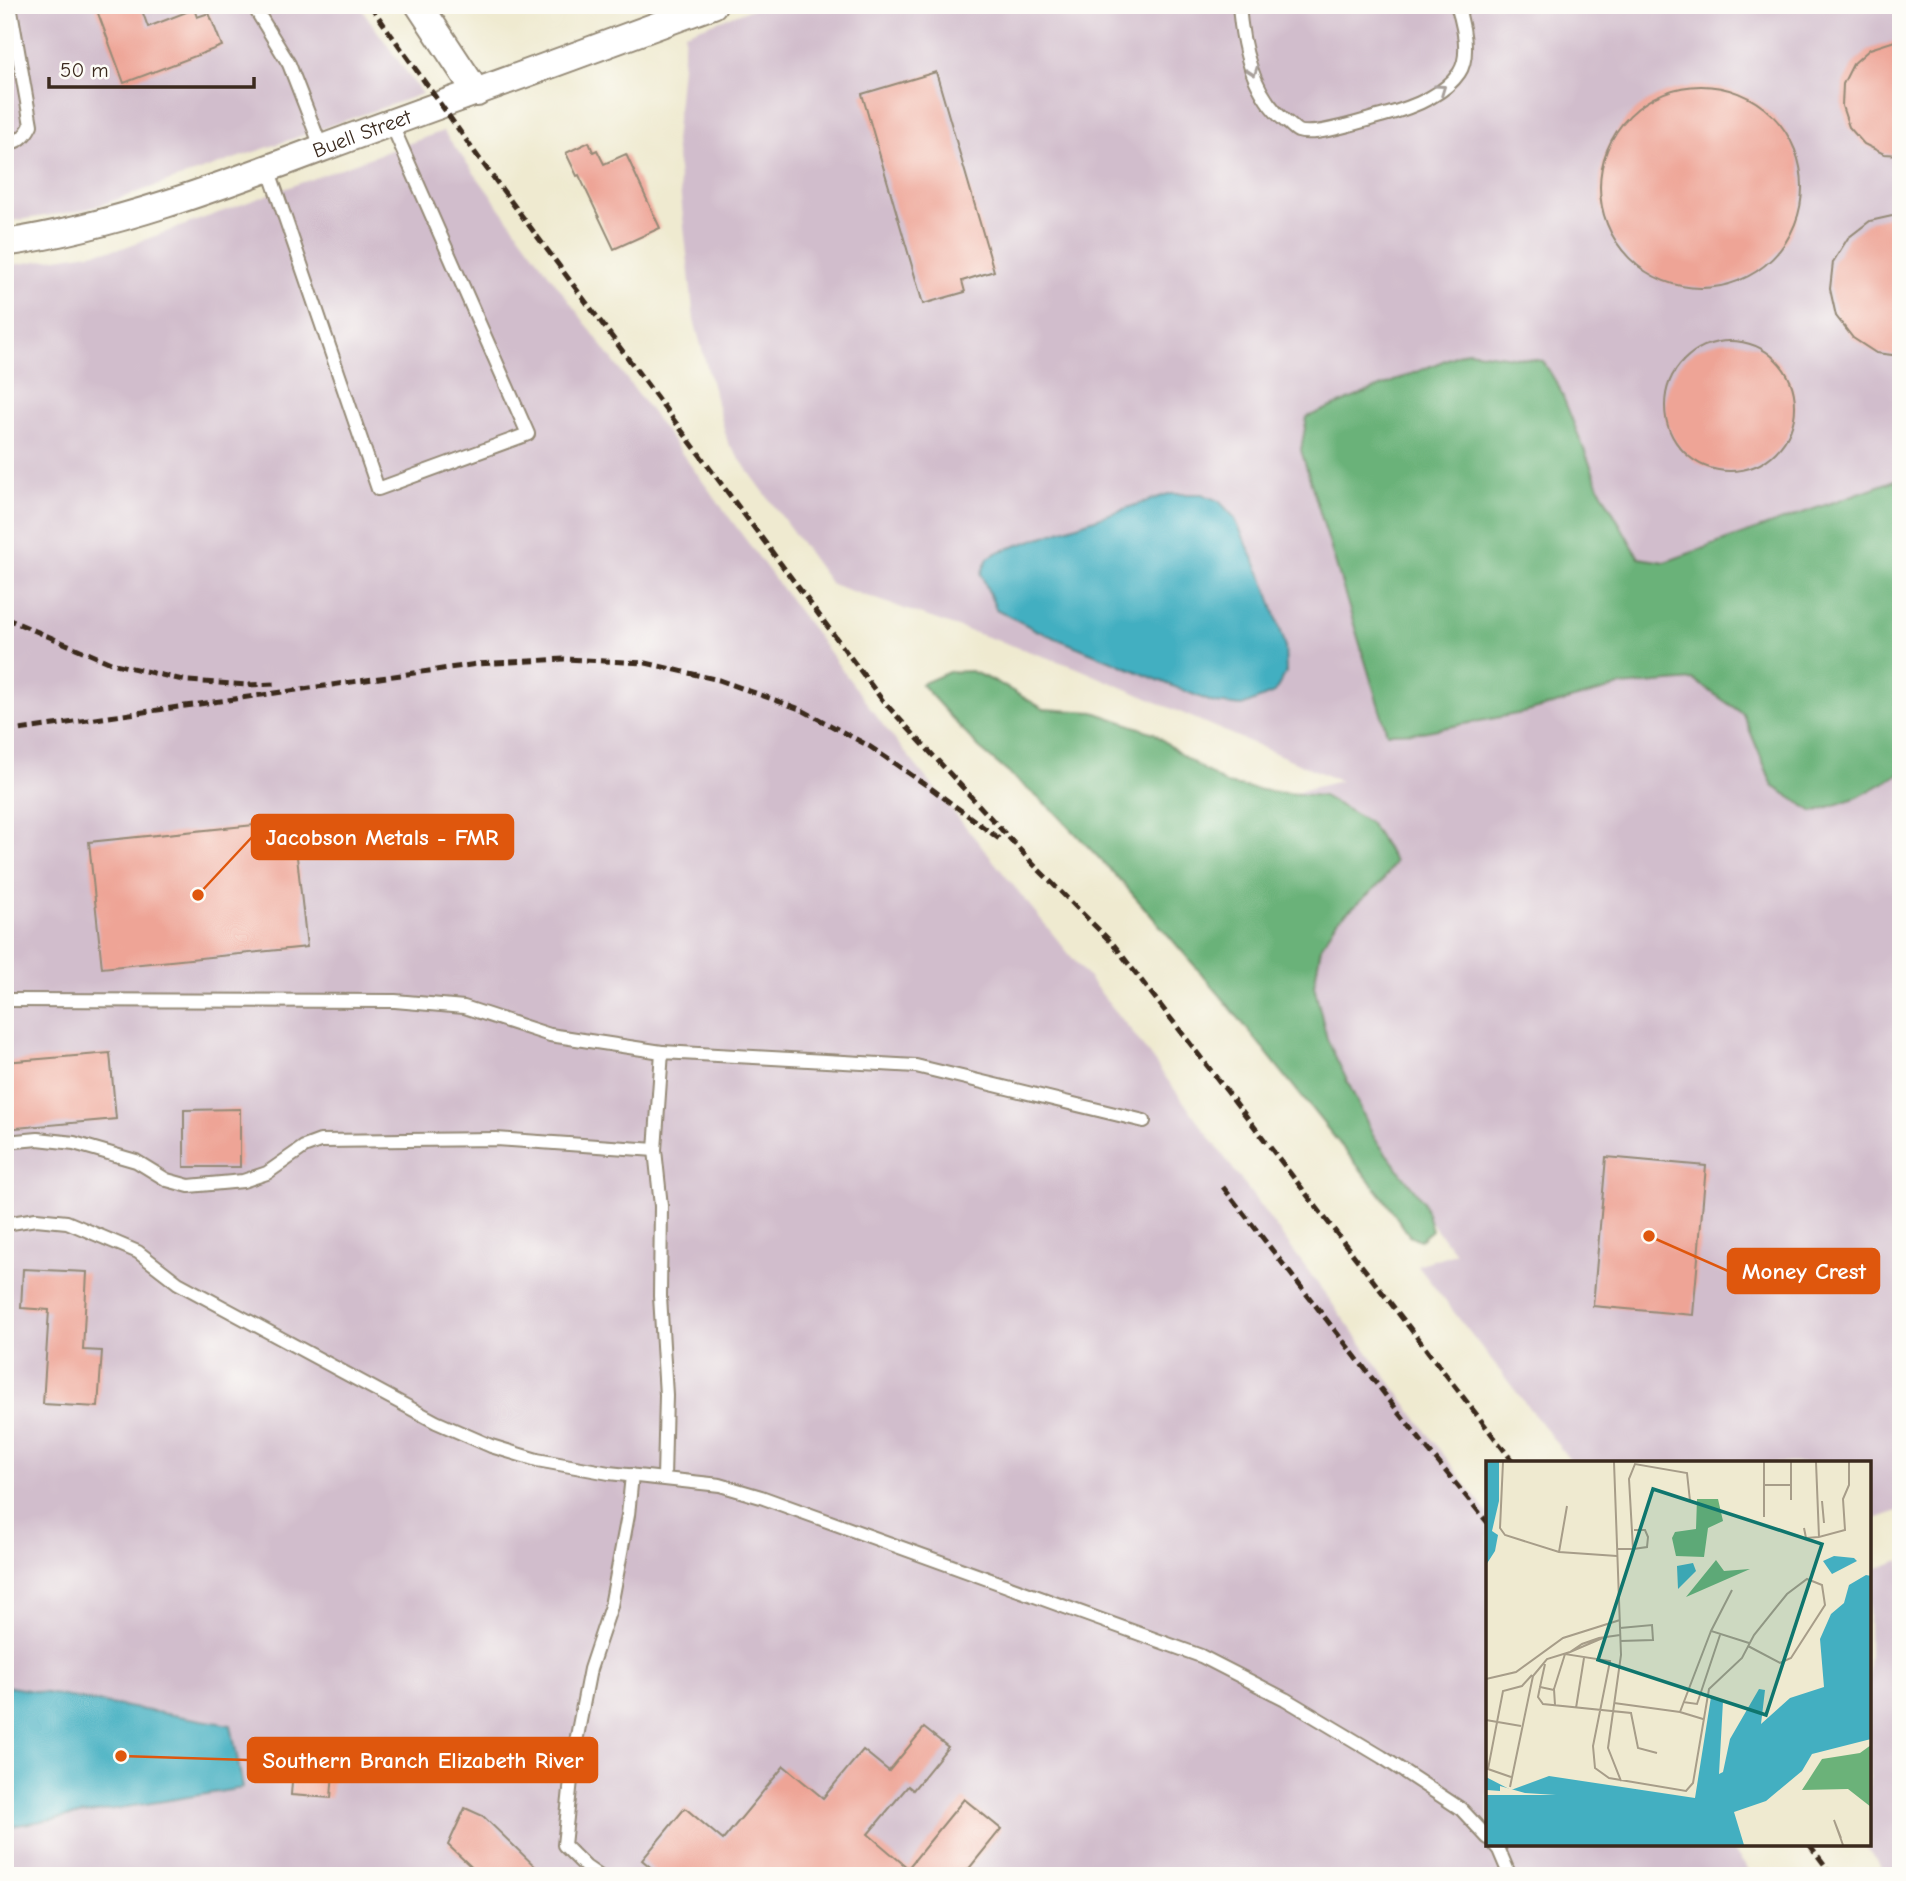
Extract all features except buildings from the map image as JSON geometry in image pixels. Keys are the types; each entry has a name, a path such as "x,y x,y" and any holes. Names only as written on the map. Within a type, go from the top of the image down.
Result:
{"street":[{"path":"419,5 477,93"},
{"name":"Buell Street","path":"5,243 57,235 122,218 322,149 713,5"}],"lane":[{"path":"5,144 15,143 25,136 31,125 10,5"},
{"path":"253,5 289,64 322,149"},
{"path":"1239,5 1242,40 1256,81 1270,108 1298,131 1323,131 1403,110 1445,89 1461,71 1465,47 1457,5"},
{"path":"268,168 378,489 528,434 391,123"},
{"path":"5,1000 395,1001 464,1007 550,1035 662,1052 916,1066 1144,1121"},
{"path":"662,1052 654,1150 661,1206 660,1296 666,1395 664,1478"},
{"path":"5,1142 38,1139 74,1143 136,1161 167,1180 189,1186 243,1181 267,1173 303,1147 320,1141 496,1139 654,1150"},
{"path":"5,1224 36,1219 67,1222 138,1252 178,1283 436,1422 491,1447 537,1460 720,1485 761,1497 1201,1656 1285,1699 1382,1757 1461,1809 1486,1836"},
{"path":"599,1876 564,1845 574,1752 590,1669 611,1606 628,1515 632,1475"},
{"path":"1496,1846 1510,1876"}],"shaded area":[{"path":"5,5 359,5 422,94 104,204 80,211 5,222"},
{"path":"762,5 1901,5 1901,1510 1871,1520 1871,1461 1570,1461 1417,1265 1455,1253 1248,988 1165,824 1340,781 1075,667 831,584 728,443 694,320 675,142 685,33"},
{"path":"443,131 883,725 1130,1029 1486,1512 1486,1846 1730,1846 1753,1876 5,1876 5,1827 242,1788 230,1725 5,1686 5,266 122,248"},
{"path":"1901,1560 1901,1876 1888,1876 1866,1846 1871,1846 1871,1570"}],"green space":[{"path":"1467,351 1543,361 1559,387 1600,489 1639,558 1665,562 1901,478 1901,773 1858,797 1814,812 1773,786 1743,714 1694,680 1620,686 1527,712 1422,732 1387,733 1301,450 1307,417"},
{"path":"971,671 1044,709 1094,712 1154,733 1180,754 1226,784 1323,796 1370,823 1395,862 1381,883 1337,921 1321,947 1314,985 1327,1039 1375,1139 1423,1201 1432,1230 1420,1240 1409,1235 1382,1196 1220,995 1123,883 1055,812 979,748 921,684 949,672"}],"water":[{"path":"1168,494 1202,494 1219,501 1234,517 1265,583 1285,644 1286,673 1274,693 1242,706 1214,703 1036,630 996,609 981,574 988,558 998,552"},
{"path":"5,1686 231,1725 243,1788 5,1827"}],"railway":[{"path":"370,5 481,161 883,701 1033,864 1114,945 1512,1461"},
{"path":"5,618 111,663 187,681 275,684"},
{"path":"5,732 477,664 564,659 646,663 719,680 800,709 869,746 1002,841"},
{"path":"1223,1187 1486,1521"},
{"path":"1810,1846 1833,1876"}],"place":[{"name":"Jacobson Metals - FMR","path":"198,895"},
{"name":"Money Crest","path":"1649,1236"},
{"name":"Southern Branch Elizabeth River","path":"121,1756"}]}
